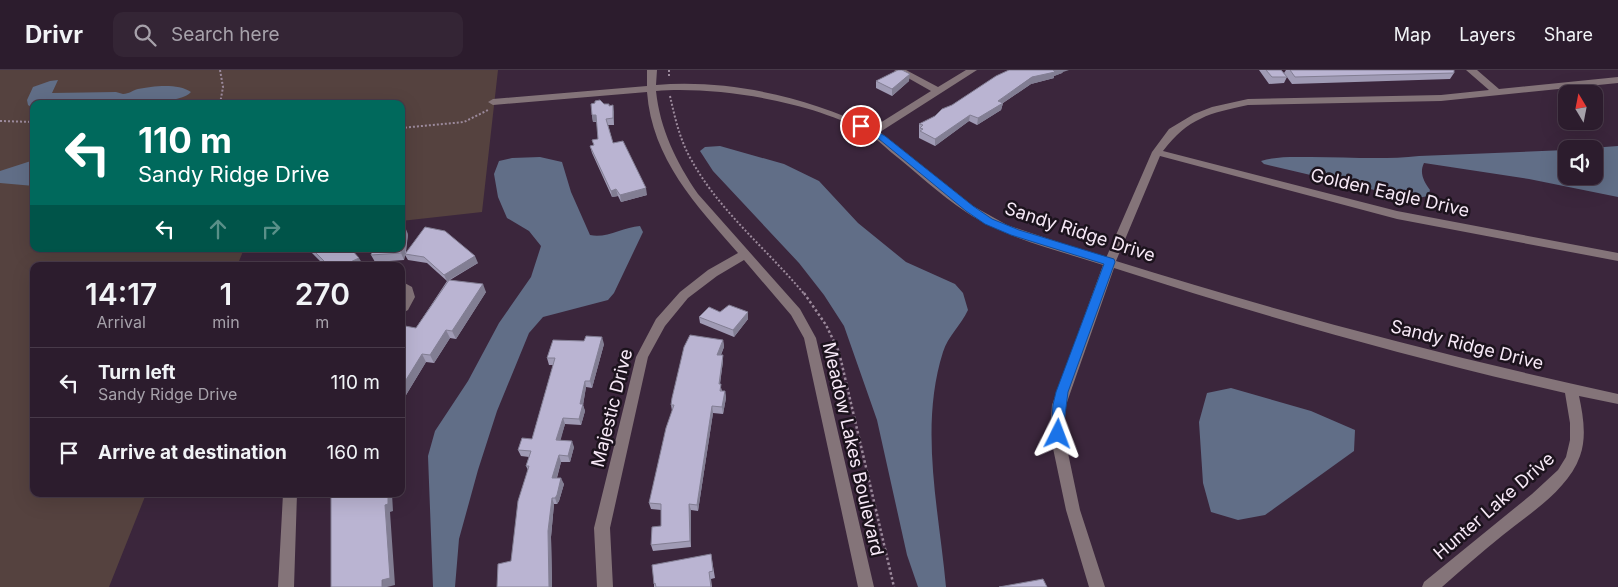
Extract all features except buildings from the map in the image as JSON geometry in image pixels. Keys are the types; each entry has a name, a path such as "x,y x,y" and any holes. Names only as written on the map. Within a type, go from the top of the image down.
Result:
{"street":[{"name":"Meadow Lakes Boulevard","path":"652,70 652,101 658,126 679,173 694,196 796,312 810,338 866,587"},
{"path":"900,70 938,91"},
{"path":"873,132 972,70"},
{"path":"1470,70 1498,93"},
{"path":"1097,587 1073,510 1061,460 1058,416 1064,386 1110,262 1157,152 1168,136 1186,121 1215,109 1238,104 1263,101 1442,98 1618,80"},
{"name":"Sandy Ridge Drive","path":"493,106 652,87 717,88 821,109 873,132 970,209 1003,228 1368,340 1618,399"},
{"name":"Golden Eagle Drive","path":"1157,152 1398,215 1618,257"},
{"name":"Majestic Drive","path":"605,587 602,528 642,357 656,329 684,294 708,275 746,254"},
{"path":"405,288 409,290 410,295 405,307"},
{"name":"Hunter Lake Drive","path":"1430,587 1540,495 1568,468 1575,450 1577,424 1571,389"},
{"path":"286,587 290,497"}],"path":[{"path":"220,70 223,83 222,100"},
{"path":"405,128 464,122 493,106"},
{"path":"0,121 30,122"}],"shaded area":[{"path":"0,70 498,70 482,212 405,221 405,100 30,100 30,252 243,252 239,262 30,262 30,497 145,497 109,587 0,587"}],"water":[{"path":"58,80 52,93 116,92 123,94 138,89 165,86 179,87 191,92 181,98 170,100 30,100 30,106 28,105 27,100 33,87"},
{"path":"720,146 784,164 819,181 858,223 906,262 955,284 963,293 968,310 943,352 932,410 933,469 946,587 918,587 907,555 877,420 844,326 824,295 799,263 713,171 700,151 705,147"},
{"path":"1618,146 1618,197 1559,185 1603,185 1603,147"},
{"path":"1558,150 1558,185 1424,163 1423,177 1430,190 1428,196 1413,199 1264,164 1261,161 1286,157 1392,158"},
{"path":"540,157 562,162 571,192 590,235 608,234 640,226 643,232 614,293 608,300 543,317 529,333 497,411 478,470 459,539 455,587 433,587 428,456 435,431 468,381 499,323 531,277 541,246 529,231 507,218 498,197 494,174 499,161 512,158"},
{"path":"30,161 30,186 0,183 0,171"},
{"path":"1231,388 1311,411 1355,430 1354,451 1265,515 1238,520 1211,512 1203,483 1199,422 1207,393"}],"route":[{"path":"861,126 882,138 970,209 988,221 1003,228 1110,262 1062,392 1059,405 1058,434"}]}
